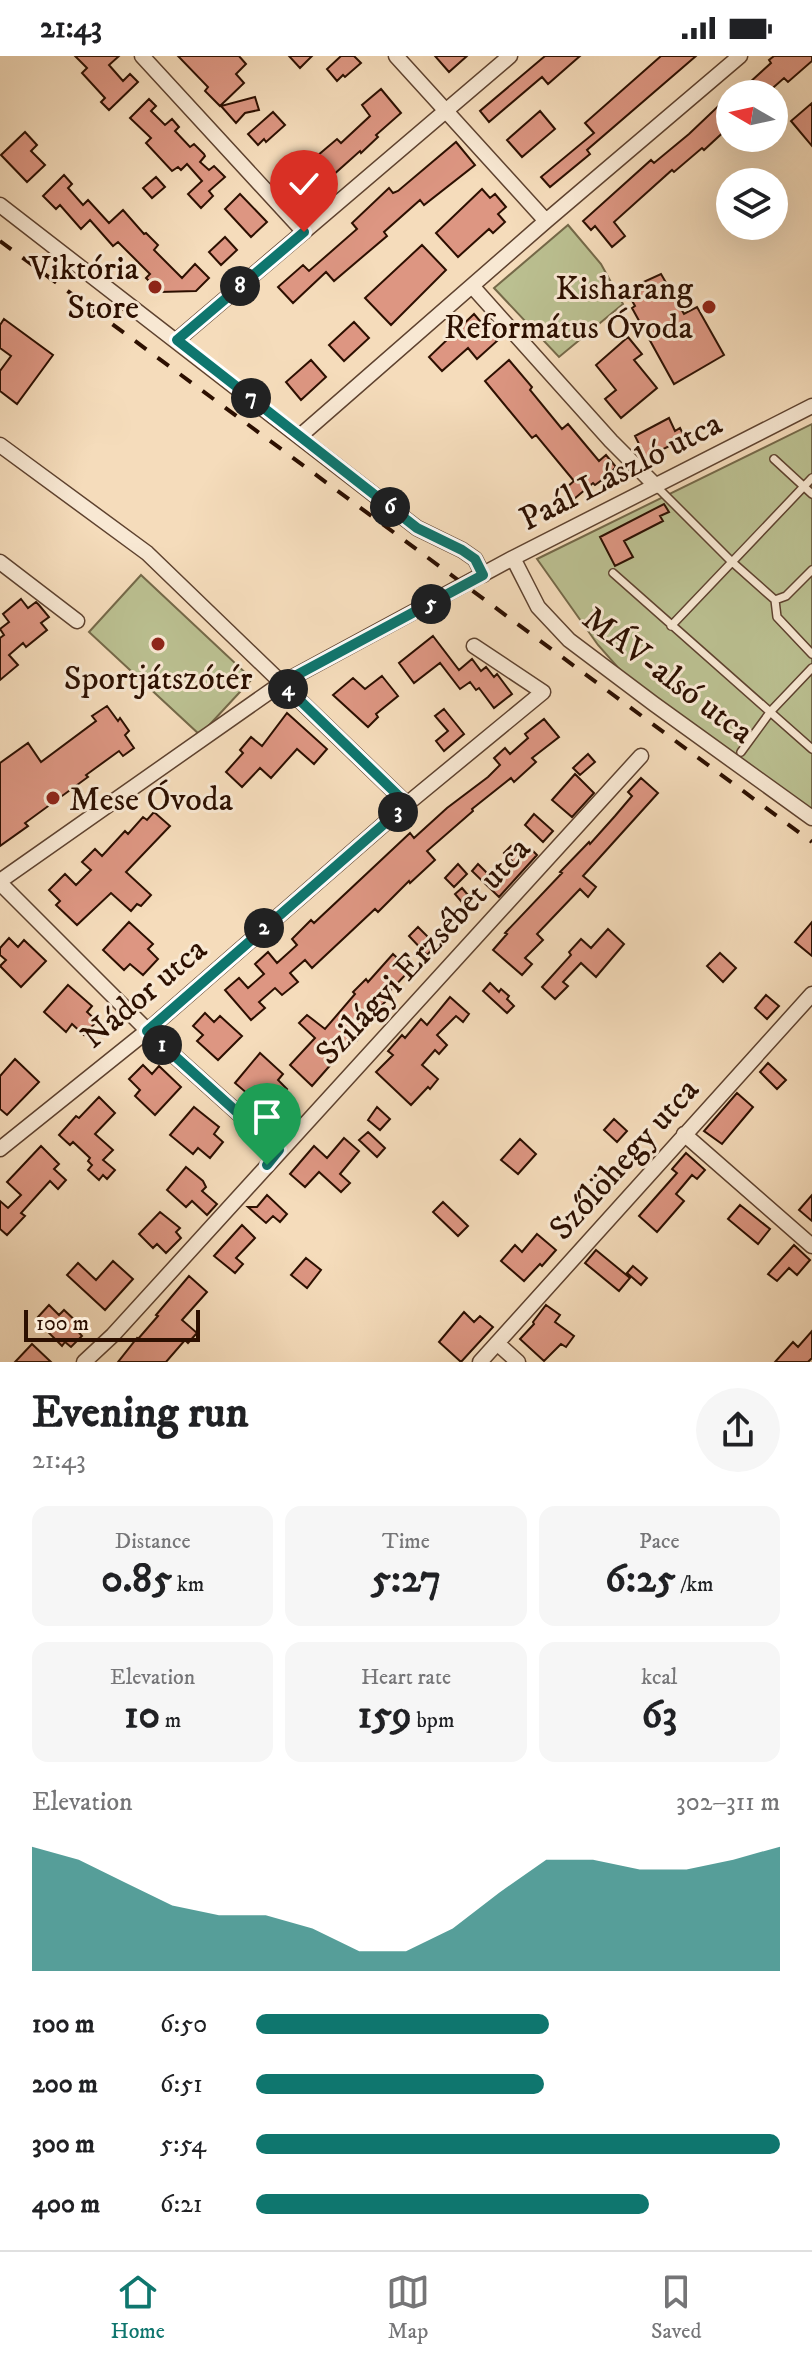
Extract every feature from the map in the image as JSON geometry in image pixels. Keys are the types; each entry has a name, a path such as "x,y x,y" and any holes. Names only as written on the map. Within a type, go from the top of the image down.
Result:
{"street":[{"path":"142,56 304,232"},
{"path":"396,56 546,221"},
{"path":"177,340 510,56"},
{"path":"300,436 740,56"},
{"path":"0,205 417,528 475,559 483,575"},
{"path":"472,286 656,486"},
{"name":"Paál László utca","path":"0,882 282,683 513,558 812,406"},
{"path":"0,445 147,553 407,804"},
{"name":"MÁV-alsó utca","path":"513,558 538,607 569,640 812,818"},
{"path":"0,562 77,621"},
{"name":"Nádor utca","path":"0,1149 147,1031 407,804 543,692 474,646"},
{"name":"Szilágyi Erzsébet utca","path":"84,1362 113,1335 641,756"},
{"path":"0,882 147,1031 279,1150"},
{"name":"Szőlöhegy utca","path":"480,1362 812,994"},
{"path":"684,1134 812,1246"},
{"path":"497,1343 518,1362"}],"lane":[{"path":"774,459 812,494"},
{"path":"671,626 812,478"},
{"path":"656,486 775,600 777,617 812,654"},
{"path":"775,600 786,596 812,570"},
{"path":"613,573 812,749"},
{"path":"741,752 771,711 812,668"}],"green space":[{"path":"568,225 601,264 623,304 559,357 494,288"},
{"path":"812,424 812,816 652,706 598,645 537,559"},
{"name":"Sportjátszótér","path":"141,575 252,679 200,735 89,632"}],"building":[{"path":"75,56 119,56 109,65 123,81 130,74 138,82 109,110 101,102 105,98 82,73 87,68"},
{"path":"178,56 239,56 246,64 236,74 244,83 220,106 205,91 208,87"},
{"path":"289,56 312,56 300,68"},
{"path":"341,56 354,56 361,63 337,81 327,69"},
{"path":"435,56 467,56 449,72"},
{"path":"545,56 580,56 548,84 542,77 489,122 480,111"},
{"path":"661,56 696,56 587,150 590,154 550,187 541,177 594,133 585,123"},
{"path":"774,56 812,56 812,61 788,82 784,78 752,80 771,63 769,60"},
{"path":"381,89 401,113 361,153 332,176 324,167 298,190 277,167 292,154 304,167 337,139 341,143 370,116 362,105"},
{"path":"255,97 259,110 245,113 236,123 221,106"},
{"path":"149,99 156,106 151,111 165,125 172,119 179,127 175,131 190,147 194,144 204,154 200,162 209,170 214,166 225,177 209,191 213,196 201,208 188,194 202,181 187,164 181,170 178,167 172,171 146,143 151,138 130,118"},
{"path":"812,103 812,146 791,121"},
{"path":"716,108 716,139 674,172 672,170 614,222 625,236 612,247 595,226 591,230 583,221 651,160 654,163"},
{"path":"540,111 555,129 522,157 507,140"},
{"path":"273,112 285,125 258,145 248,134"},
{"path":"25,132 37,145 31,151 45,165 27,182 1,155"},
{"path":"456,142 475,165 424,205 420,200 384,232 387,236 334,281 326,272 293,303 278,287 303,265 309,271 357,229 352,223 389,188 393,193 398,191"},
{"path":"64,175 72,184 68,188 83,205 88,200 109,223 123,210 158,245 154,250 182,278 195,264 209,278 196,291 160,292 146,278 150,274 118,242 113,246 90,220 81,229 60,205 56,209 43,196"},
{"path":"156,177 165,187 152,198 143,188"},
{"path":"482,189 490,198 495,194 506,207 498,214 505,222 493,233 489,229 458,257 436,233"},
{"path":"240,194 267,222 251,237 225,209"},
{"path":"225,237 237,250 221,265 209,252"},
{"path":"422,245 446,270 391,325 365,298"},
{"path":"661,274 684,314 697,307 724,355 674,384 632,308 635,306 626,290"},
{"path":"474,314 497,341 477,359 468,348 442,371 429,357"},
{"path":"4,319 53,355 17,404 0,391 0,371 11,356 0,348 0,325"},
{"path":"354,322 369,338 344,361 329,345"},
{"path":"628,337 642,354 634,360 657,388 621,418 605,399 616,390 596,365"},
{"path":"311,360 326,377 301,400 286,382"},
{"path":"509,360 562,429 568,424 599,461 606,455 616,467 613,470 616,473 604,483 602,480 595,485 593,483 574,499 566,488 574,481 536,435 532,438 485,381"},
{"path":"669,418 675,431 680,428 685,438 646,458 635,436"},
{"path":"664,504 669,512 660,516 663,521 624,541 633,557 615,566 600,537"},
{"path":"21,599 28,608 36,602 39,605 49,617 41,623 47,630 26,647 23,643 9,655 18,665 0,680 0,638 4,635 0,629 9,622 3,614"},
{"path":"433,636 459,670 472,659 481,671 486,667 494,677 497,674 512,694 494,708 479,688 476,690 470,682 460,689 440,663 414,683 399,663"},
{"path":"382,676 398,696 376,714 378,717 368,727 333,695 353,678 365,689"},
{"path":"107,706 129,731 125,735 134,748 123,756 119,751 86,775 88,777 25,823 28,826 0,846 0,763 28,743 41,762 96,721 92,716"},
{"path":"444,709 464,734 444,751 436,741 448,731 435,716"},
{"path":"287,713 327,749 314,764 297,749 271,778 260,768 242,787 226,772 243,753 240,750 251,737 262,746"},
{"path":"544,719 559,737 532,758 536,762 514,782 511,778 472,809 427,851 435,860 378,912 375,909 312,968 305,960 290,973 298,982 282,995 275,988 259,1002 265,1008 251,1020 225,990 239,978 248,988 264,974 255,964 268,952 277,963 297,945 292,939 311,920 314,923 410,833 414,838 488,777 500,765 494,758 505,748 510,754 528,738 525,734"},
{"path":"588,754 595,762 580,775 573,768"},
{"path":"575,774 594,793 572,817 552,800"},
{"path":"641,778 658,793 583,876 596,887 588,897 580,889 537,934 543,940 525,958 532,964 522,975 493,950 560,872 615,816 632,796 628,792"},
{"path":"154,812 170,826 126,872 151,895 131,911 111,893 77,925 56,905 60,901 49,890 65,874 76,885 91,870 82,862 95,849 102,856 125,831 128,834 143,817 147,820"},
{"path":"534,814 553,831 543,842 525,825"},
{"path":"511,846 524,858 532,850 537,855 499,897 472,871 478,864 496,882 514,863 504,853"},
{"path":"458,864 467,874 454,887 445,878"},
{"path":"462,888 473,901 466,907 455,894"},
{"path":"129,922 153,944 148,949 158,959 143,975 130,964 124,970 103,950"},
{"path":"812,922 812,956 795,942"},
{"path":"418,927 436,945 427,955 409,936"},
{"path":"608,929 624,944 596,977 581,963 563,982 568,986 555,999 542,987 581,939 591,948"},
{"path":"9,938 18,947 24,940 46,961 21,987 0,966 6,960 0,955 0,948"},
{"path":"720,953 736,968 723,982 707,966"},
{"path":"393,954 410,970 388,993 391,996 368,1019 372,1022 357,1040 355,1037 312,1086 290,1065 315,1038 299,1023 307,1015 325,1029 355,994 353,992 366,979 368,982"},
{"path":"490,983 509,996 507,999 514,1006 507,1013 483,991"},
{"path":"68,985 92,1006 87,1012 97,1021 84,1035 72,1024 66,1032 44,1012"},
{"path":"766,995 779,1006 767,1019 755,1008"},
{"path":"450,997 469,1014 463,1022 456,1016 437,1035 447,1045 439,1054 435,1050 422,1065 438,1079 411,1105 376,1072 393,1055 388,1051 402,1035 405,1038 421,1019 427,1025"},
{"path":"205,1013 214,1022 220,1016 242,1036 218,1060 197,1041 203,1035 193,1026"},
{"path":"260,1053 283,1074 278,1080 287,1089 273,1106 260,1096 256,1101 235,1083"},
{"path":"15,1059 39,1082 7,1115 0,1109 0,1076"},
{"path":"768,1063 786,1080 777,1089 760,1072"},
{"path":"143,1065 152,1074 159,1066 181,1087 155,1115 135,1096 140,1090 129,1079"},
{"path":"737,1093 753,1107 722,1144 704,1131"},
{"path":"99,1097 115,1113 95,1134 113,1150 103,1160 115,1170 107,1179 103,1175 99,1180 88,1170 92,1165 88,1161 90,1158 73,1142 70,1145 59,1135"},
{"path":"194,1107 219,1127 214,1134 223,1142 210,1158 198,1148 193,1154 170,1135"},
{"path":"377,1107 390,1119 380,1130 368,1120"},
{"path":"614,1119 627,1131 617,1142 604,1130"},
{"path":"368,1132 385,1148 377,1157 359,1140"},
{"path":"344,1138 359,1151 340,1174 350,1183 341,1192 319,1172 305,1187 290,1174 314,1146 327,1158"},
{"path":"520,1139 536,1154 518,1174 501,1160"},
{"path":"41,1146 59,1164 54,1169 66,1180 58,1189 50,1181 21,1213 25,1216 7,1235 0,1229 0,1201 8,1208 21,1195 7,1182"},
{"path":"686,1153 705,1170 697,1179 692,1175 676,1194 684,1201 657,1232 639,1216 677,1173 672,1169"},
{"path":"186,1167 203,1181 206,1187 202,1191 217,1204 207,1215 192,1201 186,1207 167,1190"},
{"path":"267,1195 287,1214 280,1222 273,1216 266,1223 248,1207 257,1207"},
{"path":"812,1195 812,1221 799,1210"},
{"path":"443,1202 468,1226 458,1236 433,1212"},
{"path":"740,1205 770,1229 758,1244 728,1219"},
{"path":"160,1212 180,1228 176,1232 181,1238 166,1253 157,1244 153,1248 139,1234"},
{"path":"242,1225 255,1238 236,1258 243,1264 235,1273 214,1256"},
{"path":"537,1234 556,1250 524,1281 501,1261 515,1245 522,1252"},
{"path":"794,1245 810,1260 797,1275 789,1268 777,1281 768,1274"},
{"path":"596,1250 630,1278 619,1291 585,1263"},
{"path":"306,1258 321,1270 307,1288 291,1275"},
{"path":"113,1261 133,1279 105,1310 67,1275 78,1263 96,1280"},
{"path":"633,1266 647,1278 641,1285 627,1273"},
{"path":"189,1276 207,1292 182,1320 197,1333 188,1343 185,1340 166,1362 118,1362 158,1316"},
{"path":"49,1305 59,1315 64,1310 79,1324 75,1328 82,1336 71,1347 65,1342 62,1346 49,1333 52,1329 38,1317"},
{"path":"546,1305 560,1315 555,1322 574,1336 566,1347 561,1344 544,1361 520,1339"},
{"path":"464,1312 474,1322 480,1316 493,1327 461,1362 439,1342"},
{"path":"812,1331 812,1358 808,1362 775,1362 793,1342 798,1347"},
{"path":"32,1344 51,1362 15,1362"}],"railway":[{"path":"0,241 812,842"}],"place":[{"name":"Viktória Store","path":"155,287"},
{"name":"Kisharang Református Óvoda","path":"709,307"},
{"name":"Sportjátszótér","path":"158,644"},
{"name":"Mese Óvoda","path":"53,798"}],"route":[{"path":"267,1165 279,1150 147,1031 407,804 282,683 483,575 475,559 417,528 177,340 304,232"}]}
